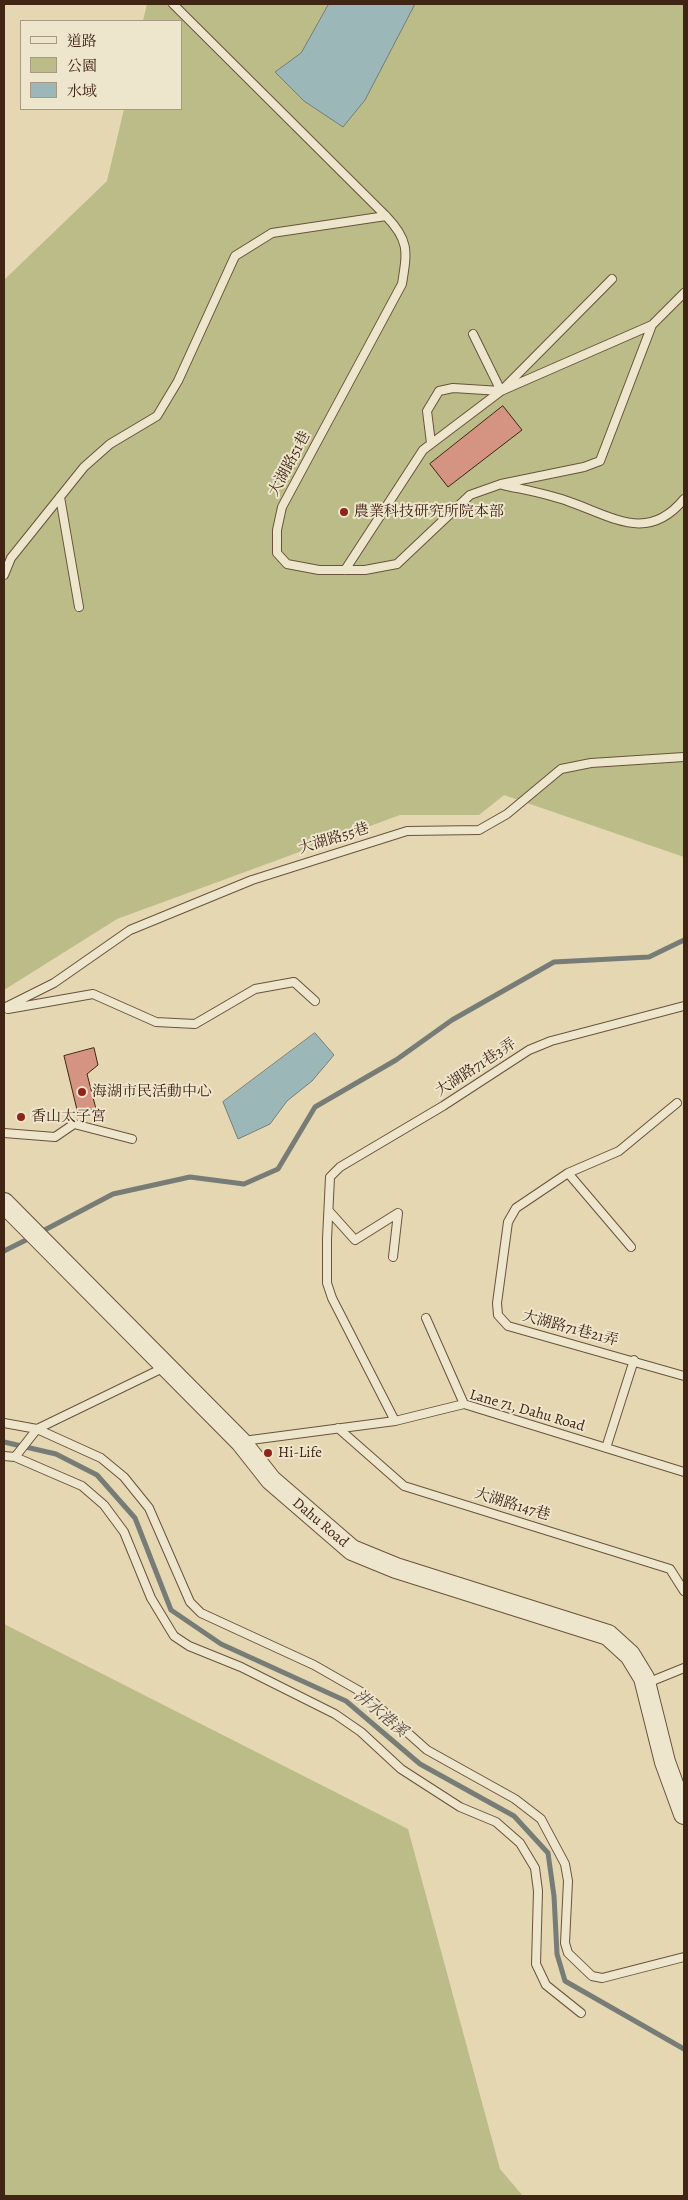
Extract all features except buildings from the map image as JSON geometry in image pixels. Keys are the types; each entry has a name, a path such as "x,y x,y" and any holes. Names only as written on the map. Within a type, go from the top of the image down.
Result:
{"street":[{"name":"Dahu Road","path":"4,1203 168,1366 241,1442 271,1480 352,1550 396,1568 608,1635 630,1655 646,1684 665,1762 680,1791 684,1814"}],"lane":[{"name":"大湖路51巷","path":"173,4 230,58 397,227 407,250 402,284 282,507 277,530 277,553 287,564 319,570 366,570 397,564 470,496 501,484 584,467 600,461 652,325 684,293"},
{"path":"4,575 11,558 84,467 110,444 157,416 178,381 235,256 272,233 386,216"},
{"path":"344,570 423,450 501,391 612,279"},
{"path":"432,443 427,411 439,391 453,388 501,391 652,325"},
{"path":"473,334 501,391"},
{"path":"501,484 569,501 610,518 631,524 652,524 678,507 684,499"},
{"path":"60,497 79,607"},
{"name":"大湖路55巷","path":"4,1009 54,983 130,930 252,880 408,831 479,830 506,814 561,769 591,763 684,758"},
{"path":"4,1009 93,994 156,1022 195,1024 255,989 294,982 315,1000"},
{"name":"大湖路71巷3弄","path":"395,1421 332,1298 327,1283 330,1177 340,1167 443,1106 529,1050 551,1042 684,1006"},
{"name":"大湖路71巷21弄","path":"676,1104 619,1151 568,1173 516,1208 508,1222 497,1304 498,1315 508,1326 634,1360 684,1376"},
{"path":"4,1133 55,1137 74,1124 132,1139"},
{"path":"568,1173 631,1247"},
{"path":"328,1211 356,1240 398,1213 393,1257"},
{"path":"426,1318 464,1404"},
{"name":"大湖路71巷21弄","path":"606,1448 634,1360"},
{"path":"15,1457 37,1429 168,1366"},
{"name":"Lane 71, Dahu Road","path":"241,1442 395,1421 464,1404 684,1472"},
{"path":"4,1423 37,1429 101,1458 124,1477 149,1508 190,1602 201,1612 314,1665 363,1693 427,1750 515,1800 541,1820 565,1864 568,1881 566,1948 568,1953 592,1976 602,1978 684,1957"},
{"name":"大湖路147巷","path":"338,1428 404,1486 670,1569 684,1590"},
{"path":"4,1456 15,1457 82,1486 104,1505 124,1532 151,1598 174,1636 189,1646 241,1667 335,1714 361,1732 401,1769 460,1807 496,1822 520,1843 535,1868 538,1891 536,1964 546,1985 581,2013"},
{"path":"646,1684 684,1668"}],"green space":[{"name":"農業科技研究所院本部","path":"147,4 684,4 684,857 504,795 479,815 400,815 117,919 4,990 4,280 107,181 124,110 182,110 182,20 143,20"},
{"path":"4,1624 408,1829 500,2169 523,2196 4,2196"}],"water":[{"path":"329,4 415,4 365,100 343,127 304,101 275,72 301,53"},
{"path":"315,1033 334,1055 312,1081 287,1101 270,1124 238,1139 223,1102"}],"waterway":[{"path":"39,1233 113,1194 190,1177 244,1184 278,1169 315,1107 396,1060 452,1020 554,962 649,957 684,940"},
{"path":"4,1251 32,1237"},
{"name":"汫水港溪","path":"4,1442 56,1454 97,1475 135,1518 171,1610 221,1644 346,1701 420,1764 514,1816 548,1853 554,1896 557,1954 565,1981 684,2049"}],"place":[{"name":"農業科技研究所院本部","path":"344,512"},
{"name":"海湖市民活動中心","path":"82,1092"},
{"name":"香山太子宮","path":"21,1117"},
{"name":"Hi-Life","path":"268,1453"}]}
